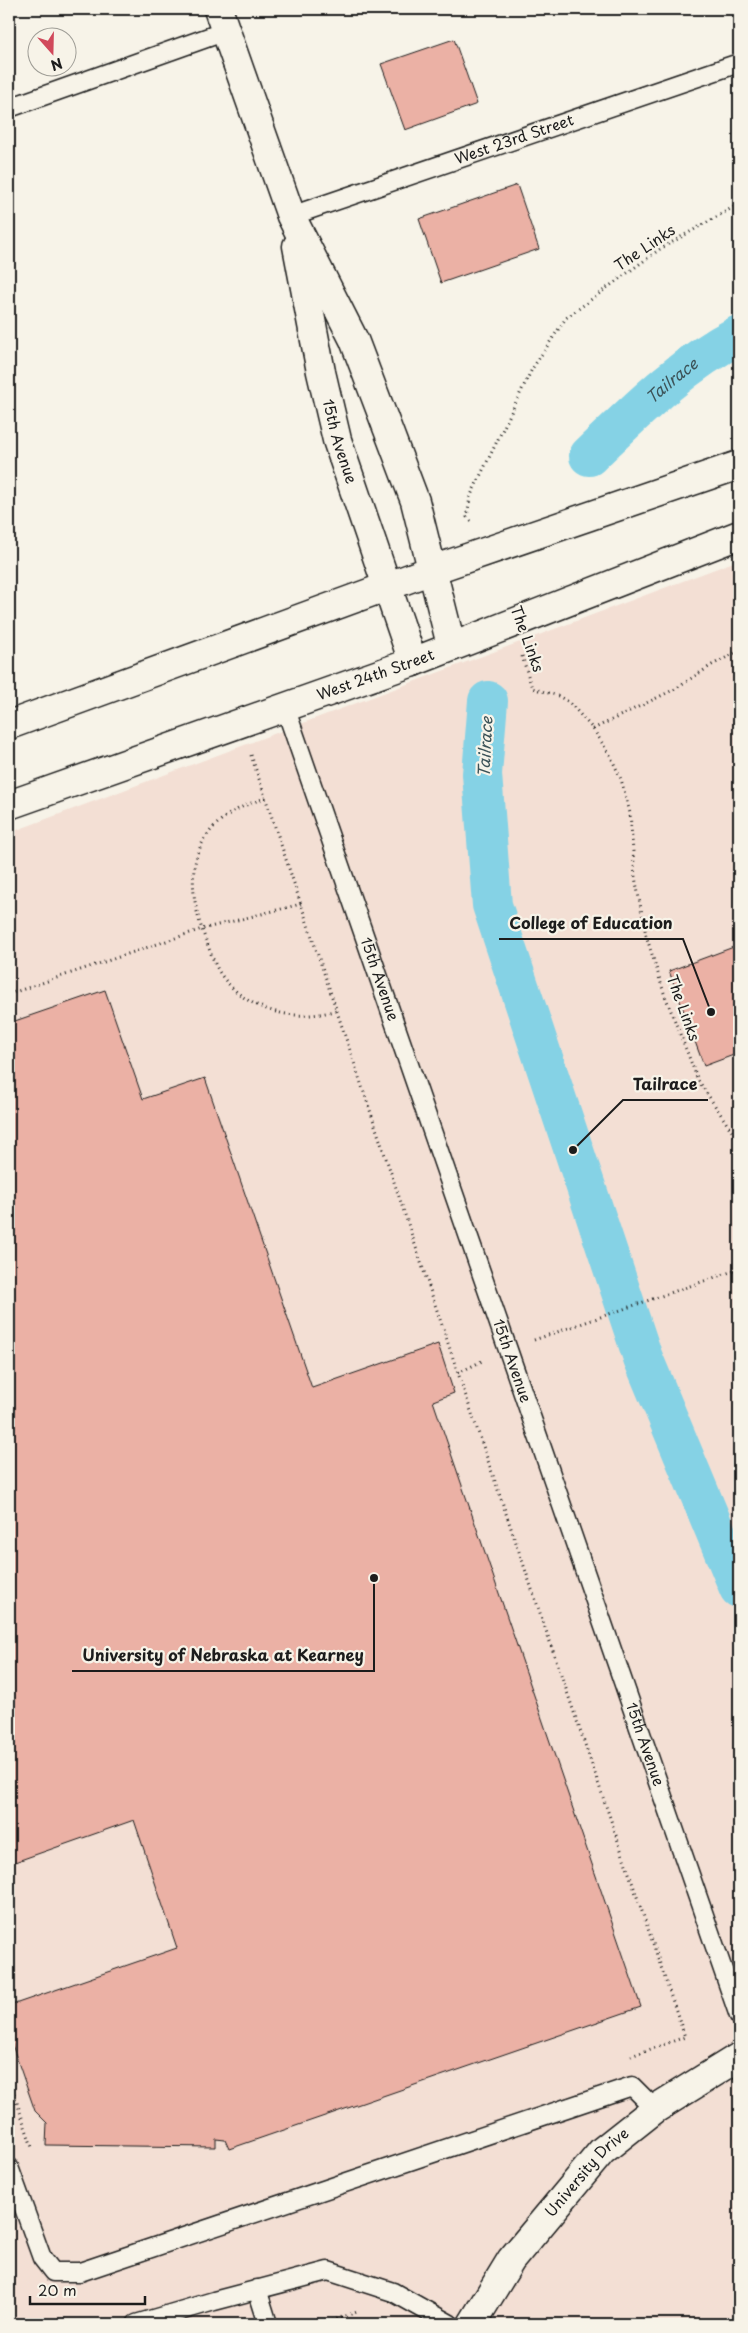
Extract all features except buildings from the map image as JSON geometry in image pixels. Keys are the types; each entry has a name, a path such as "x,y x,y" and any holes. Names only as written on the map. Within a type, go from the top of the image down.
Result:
{"main road":[{"name":"15th Avenue","path":"222,20 291,216 357,349 415,501 451,645"},
{"name":"15th Avenue","path":"291,216 321,372 337,440 413,662"},
{"path":"9,725 432,570 739,464"},
{"name":"West 24th Street","path":"9,804 413,662 451,645 739,535"},
{"name":"University Drive","path":"472,2324 512,2260 602,2151 655,2109 739,2056"}],"lane":[{"path":"9,108 222,20"},
{"name":"West 23rd Street","path":"291,216 739,63"},
{"name":"15th Avenue","path":"285,708 739,2016"},
{"path":"9,2167 42,2258 53,2272 80,2272 632,2086 655,2109"},
{"path":"138,2324 257,2289 328,2271 392,2292 450,2324"},
{"path":"257,2289 268,2324"}],"path":[{"name":"The Links","path":"481,553 471,518 467,517 470,497 532,369 566,318 660,249 739,204"},
{"name":"The Links","path":"510,624 532,688 558,696 569,702 593,729 610,755 621,779 630,813 635,877 646,935 664,993 698,1080 739,1142"},
{"path":"593,729 675,689 712,665 739,651"},
{"path":"250,753 461,1382 686,2037 629,2056"},
{"path":"266,798 248,803 231,812 217,823 199,849 194,860 193,887 202,929 221,975 245,998 259,1006 289,1016 320,1016 337,1010"},
{"path":"9,994 202,929 301,904"},
{"path":"568,1328 739,1269"},
{"path":"322,2324 359,2311"}],"shaded area":[{"path":"739,560 739,2324 9,2324 9,833"}],"waterway":[{"name":"Tailrace","path":"589,456 678,375 698,360 739,335"},
{"name":"Tailrace","path":"488,701 482,774 492,905 643,1358 739,1588"}],"place":[{"name":"College of Education","path":"711,1012"},
{"name":"Tailrace","path":"573,1150"},
{"name":"University of Nebraska at Kearney","path":"374,1578"}]}
